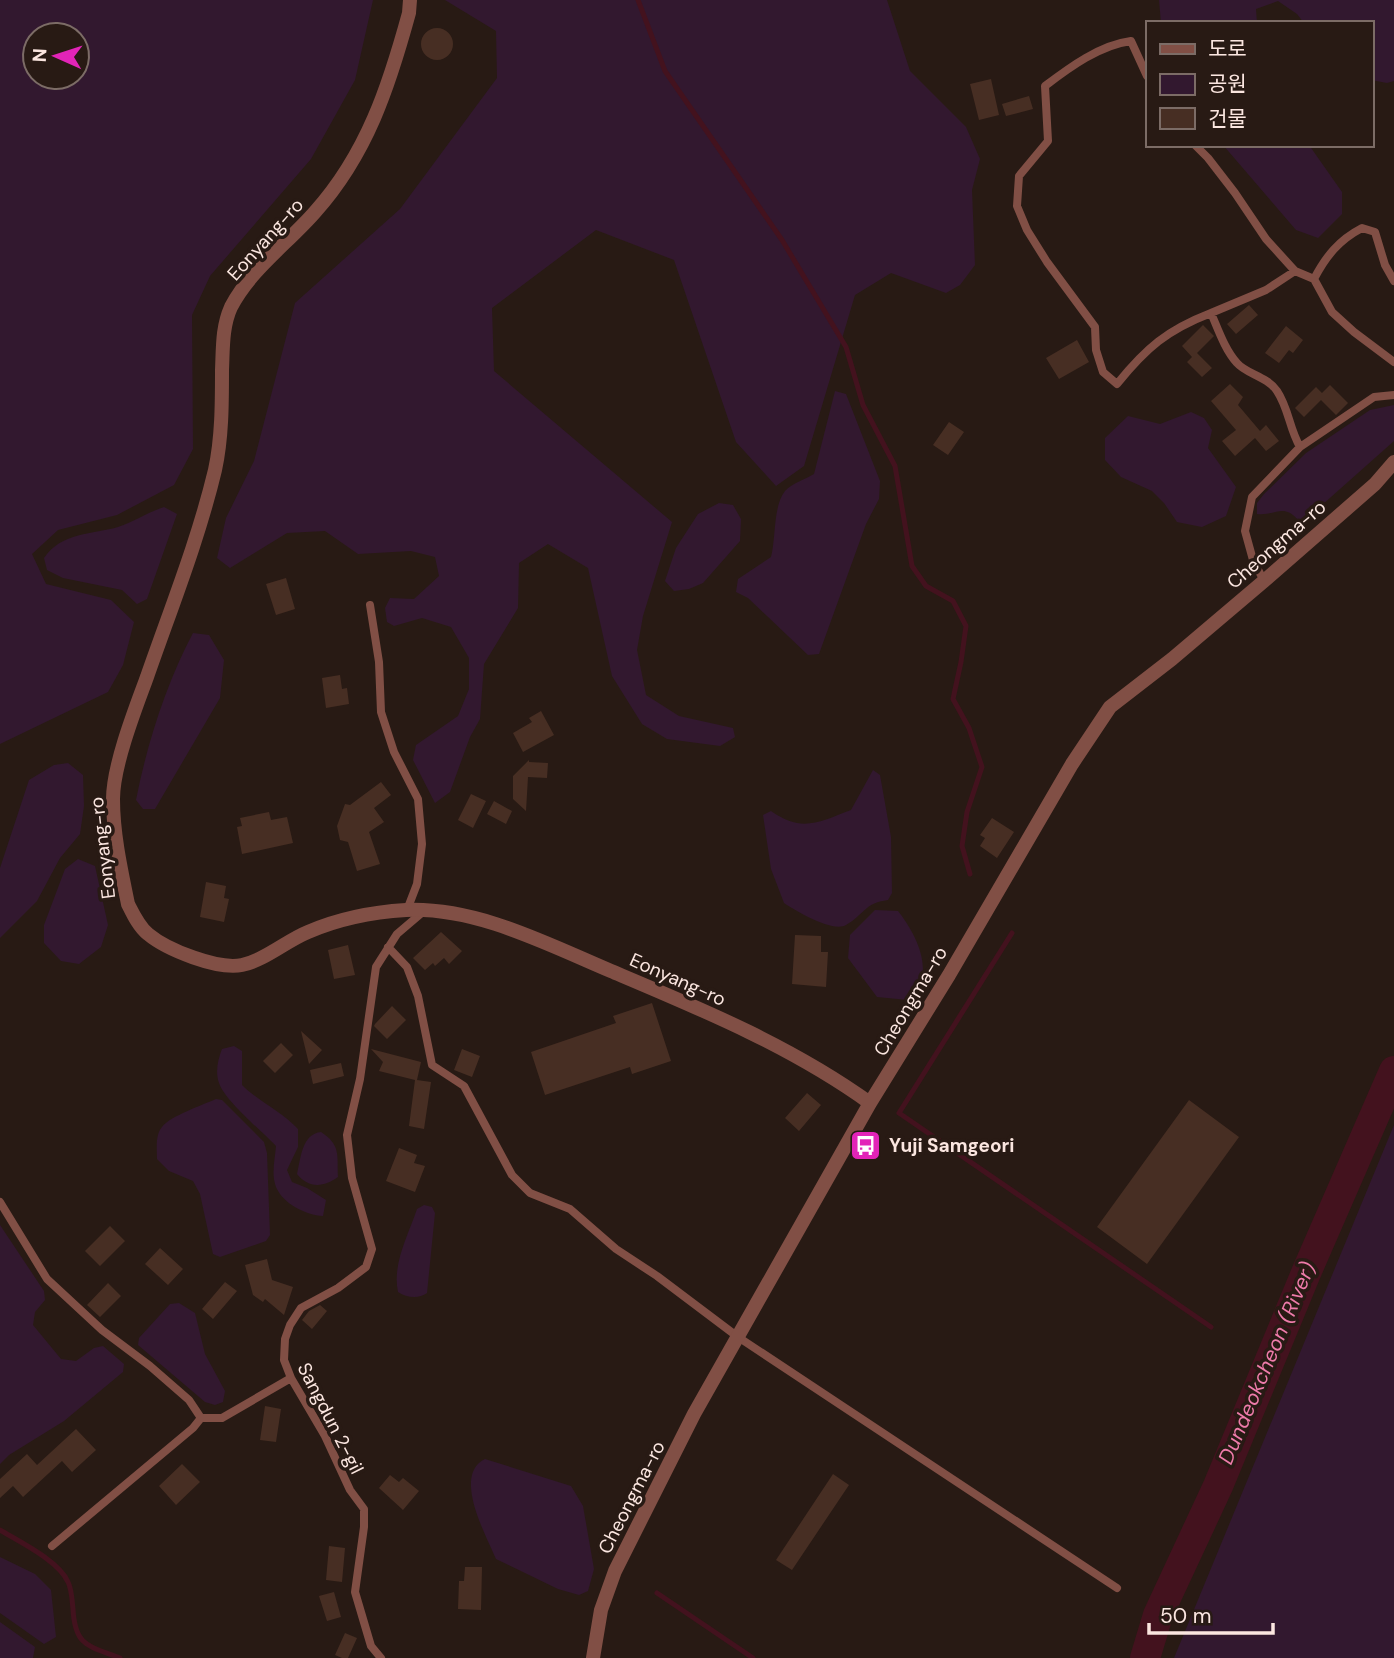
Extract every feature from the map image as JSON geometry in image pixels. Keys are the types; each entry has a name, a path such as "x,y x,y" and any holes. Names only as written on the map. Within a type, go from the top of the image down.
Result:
{"street":[{"name":"Eonyang-ro","path":"410,0 409,13 388,88 371,128 352,162 315,213 244,288 224,323 220,431 215,468 197,538 136,706 116,773 113,797 128,904 135,919 148,934 197,959 241,966 309,931 371,914 407,910 442,912 474,918 504,927 774,1044 835,1078 870,1103"},
{"name":"Cheongma-ro","path":"593,1658 601,1610 615,1571 694,1414 870,1103 949,975 1072,764 1110,707 1172,659 1264,581 1375,484 1394,462"}],"lane":[{"path":"1146,74 1131,41 1115,43 1065,71 1045,86 1048,141 1019,176 1017,205 1027,230 1095,327 1096,350 1103,372 1117,384 1141,355 1186,323 1266,290 1295,271"},
{"path":"1197,147 1235,193 1266,239 1295,271 1314,279 1332,312 1394,362"},
{"path":"1314,279 1327,255 1349,234 1362,228 1375,232 1385,265 1394,281"},
{"path":"1211,313 1237,364 1259,374 1276,389 1300,447"},
{"path":"1264,581 1253,560 1245,531 1252,497 1300,447 1374,397 1394,395"},
{"path":"370,605 379,662 381,712 394,752 418,799 422,844 417,884 407,910"},
{"name":"Sangdun 2-gil","path":"381,1658 371,1646 355,1592 364,1509 350,1490 325,1436 291,1378 284,1360 285,1339 301,1308 338,1288 366,1267 372,1249 352,1178 347,1135 360,1079 376,967 397,934 424,911"},
{"path":"388,947 407,967 418,996 432,1065 464,1086 513,1175 530,1193 570,1209 615,1249 657,1276 738,1338 1117,1588"},
{"path":"0,1202 47,1279 102,1330 189,1400 201,1418"},
{"path":"52,1546 201,1418 222,1418 291,1378"}],"green space":[{"path":"0,0 373,0 355,80 311,159 210,276 192,315 193,449 174,485 117,515 58,530 32,554 46,584 111,600 134,622 123,665 108,692 0,744"},
{"path":"445,0 887,0 910,71 966,127 980,159 972,190 975,265 960,285 946,293 891,273 855,295 804,466 776,486 736,442 674,260 596,230 492,308 494,371 672,522 643,616 637,650 646,695 679,716 733,728 735,737 720,746 667,739 642,724 612,676 588,568 548,544 519,563 518,608 484,664 480,719 470,737 450,792 435,803 413,760 416,745 458,716 469,689 469,658 451,627 422,618 394,626 387,622 385,608 390,598 414,599 439,576 435,557 411,551 358,554 325,531 287,533 230,568 217,558 226,518 254,461 295,303 400,209 497,78 496,31"},
{"path":"1159,0 1394,0 1394,81 1387,83 1373,80 1373,21 1302,21 1278,1 1256,9 1257,21 1161,21"},
{"path":"1225,147 1310,147 1342,192 1342,214 1318,238 1296,230"},
{"path":"835,391 846,394 880,481 879,499 866,524 819,654 808,655 748,598 736,592 738,579 771,557 781,497 795,483 814,474"},
{"path":"1394,405 1394,441 1304,521 1283,511 1257,514 1257,503 1264,494 1306,453 1370,410"},
{"path":"1191,412 1204,418 1212,430 1208,448 1236,487 1226,516 1202,527 1177,522 1152,491 1121,477 1105,460 1105,438 1128,416 1160,424"},
{"path":"719,503 733,505 741,519 740,541 703,583 674,591 665,581 676,548 698,514"},
{"path":"164,507 177,514 147,599 137,604 122,590 63,578 47,570 44,558 59,543 118,527"},
{"path":"193,633 209,635 224,660 220,698 155,809 143,809 136,800 146,757 166,693"},
{"path":"68,763 83,775 84,806 80,834 60,858 37,901 0,938 0,868 29,780 54,765"},
{"path":"873,770 880,775 891,837 892,893 888,900 874,904 846,925 840,927 824,924 784,903 771,869 763,815 771,811 801,824 820,821 851,810"},
{"path":"78,859 95,866 108,925 101,947 79,964 61,961 44,943 44,925 65,869"},
{"path":"875,910 898,911 919,947 922,977 919,986 908,1000 877,997 848,958 850,935"},
{"path":"234,1046 242,1051 242,1085 298,1129 298,1147 287,1170 292,1182 326,1200 323,1216 296,1208 279,1193 274,1177 276,1146 236,1107 219,1083 217,1074 222,1049"},
{"path":"216,1099 222,1100 264,1142 267,1153 270,1235 266,1241 220,1257 213,1254 200,1194 193,1181 169,1171 157,1159 157,1138 162,1127 179,1115"},
{"path":"1394,1125 1394,1658 1174,1658"},
{"path":"321,1132 335,1146 338,1177 317,1185 307,1182 297,1174 306,1142"},
{"path":"424,1205 432,1207 435,1213 427,1293 409,1297 398,1292 397,1271 417,1209"},
{"path":"0,1225 44,1291 45,1300 35,1312 33,1325 61,1359 76,1361 94,1348 103,1346 124,1364 123,1372 64,1421 9,1455 0,1464"},
{"path":"179,1303 195,1313 205,1354 225,1391 223,1402 215,1405 205,1402 138,1345 139,1338 170,1304"},
{"path":"485,1459 571,1486 583,1506 594,1569 588,1591 579,1595 558,1589 496,1559 479,1521 471,1491 471,1478 476,1467"},
{"path":"0,1557 35,1574 51,1590 56,1637 44,1644 0,1613"},
{"path":"0,1622 35,1647 33,1658 0,1658"}],"building":[{"path":"437,28 448,33 453,44 448,55 437,60 426,55 421,44 426,33"},
{"path":"991,79 999,115 979,120 970,84"},
{"path":"1029,96 1033,109 1006,116 1002,104"},
{"path":"1249,305 1258,315 1236,334 1227,324"},
{"path":"1203,325 1214,336 1197,353 1212,368 1202,377 1187,362 1192,357 1182,346"},
{"path":"1286,326 1303,340 1293,353 1289,350 1279,363 1265,353"},
{"path":"1077,340 1089,362 1059,379 1046,358"},
{"path":"1230,384 1243,397 1238,405 1260,431 1266,425 1279,441 1266,451 1255,438 1235,456 1222,441 1236,430 1211,401"},
{"path":"1330,385 1348,403 1336,415 1321,400 1304,417 1295,408 1316,387 1322,393"},
{"path":"949,422 964,432 948,455 933,445"},
{"path":"286,578 295,609 276,615 266,584"},
{"path":"340,675 342,689 347,688 349,704 326,708 322,678"},
{"path":"541,711 554,735 523,752 513,733 532,722 529,718"},
{"path":"529,760 548,763 547,778 528,777 526,811 513,799 513,776"},
{"path":"381,782 391,795 374,808 384,822 369,832 380,864 357,871 348,842 340,840 337,826 345,804 350,805"},
{"path":"471,794 486,801 473,828 458,820"},
{"path":"494,801 512,811 506,824 487,814"},
{"path":"269,812 271,820 287,817 293,843 242,854 237,827 242,826 240,818"},
{"path":"992,818 1014,832 997,858 980,846 985,838 980,835"},
{"path":"206,882 226,886 224,898 229,899 224,922 200,917"},
{"path":"441,932 462,951 449,964 444,958 425,970 413,958"},
{"path":"795,935 821,936 821,952 828,952 826,987 792,984"},
{"path":"348,945 355,975 334,979 328,950"},
{"path":"652,1003 671,1061 632,1074 630,1067 545,1095 531,1052 616,1023 613,1016"},
{"path":"392,1006 406,1020 387,1039 374,1026"},
{"path":"301,1031 322,1050 309,1064"},
{"path":"281,1043 293,1055 275,1073 263,1061"},
{"path":"371,1049 421,1062 417,1080 431,1082 424,1129 409,1126 415,1080 379,1071 383,1062"},
{"path":"462,1049 480,1056 472,1077 454,1070"},
{"path":"341,1063 344,1076 313,1084 310,1070"},
{"path":"807,1093 821,1105 799,1131 785,1118"},
{"path":"1189,1100 1239,1137 1147,1264 1097,1227"},
{"path":"399,1148 417,1155 414,1163 425,1166 415,1192 386,1181"},
{"path":"110,1226 125,1241 100,1266 85,1251"},
{"path":"160,1248 183,1269 168,1285 145,1264"},
{"path":"267,1259 272,1280 293,1287 284,1315 265,1299 263,1302 253,1295 245,1265"},
{"path":"225,1282 237,1291 213,1319 202,1309"},
{"path":"108,1283 121,1296 100,1317 87,1305"},
{"path":"320,1305 327,1311 312,1329 302,1320 309,1311"},
{"path":"265,1406 281,1409 276,1442 260,1440"},
{"path":"76,1429 96,1450 72,1472 62,1461 23,1497 13,1486 0,1498 0,1479 27,1454 37,1465"},
{"path":"182,1464 200,1482 176,1505 159,1486"},
{"path":"833,1474 849,1485 792,1570 776,1560"},
{"path":"390,1475 399,1482 403,1478 419,1491 403,1510 379,1488"},
{"path":"329,1546 345,1548 342,1582 326,1580"},
{"path":"465,1567 482,1567 481,1610 458,1609 459,1581 464,1581"},
{"path":"334,1592 341,1617 327,1621 319,1596"},
{"path":"345,1633 357,1638 348,1658 342,1658 335,1655"}],"waterway":[{"path":"638,0 665,71 782,240 846,347 863,405 895,466 912,566 926,586 953,601 966,626 953,699 969,728 982,767 967,812 962,846 970,874"},
{"path":"1012,933 899,1113 1211,1327"},
{"name":"Dundeokcheon (River)","path":"1145,1658 1158,1615 1218,1486 1306,1273 1394,1071"},
{"path":"0,1530 38,1553 63,1574 69,1585 74,1622 81,1638 92,1647 120,1658"},
{"path":"657,1593 753,1658"}],"place":[{"name":"Yuji Samgeori","path":"866,1145"}]}
